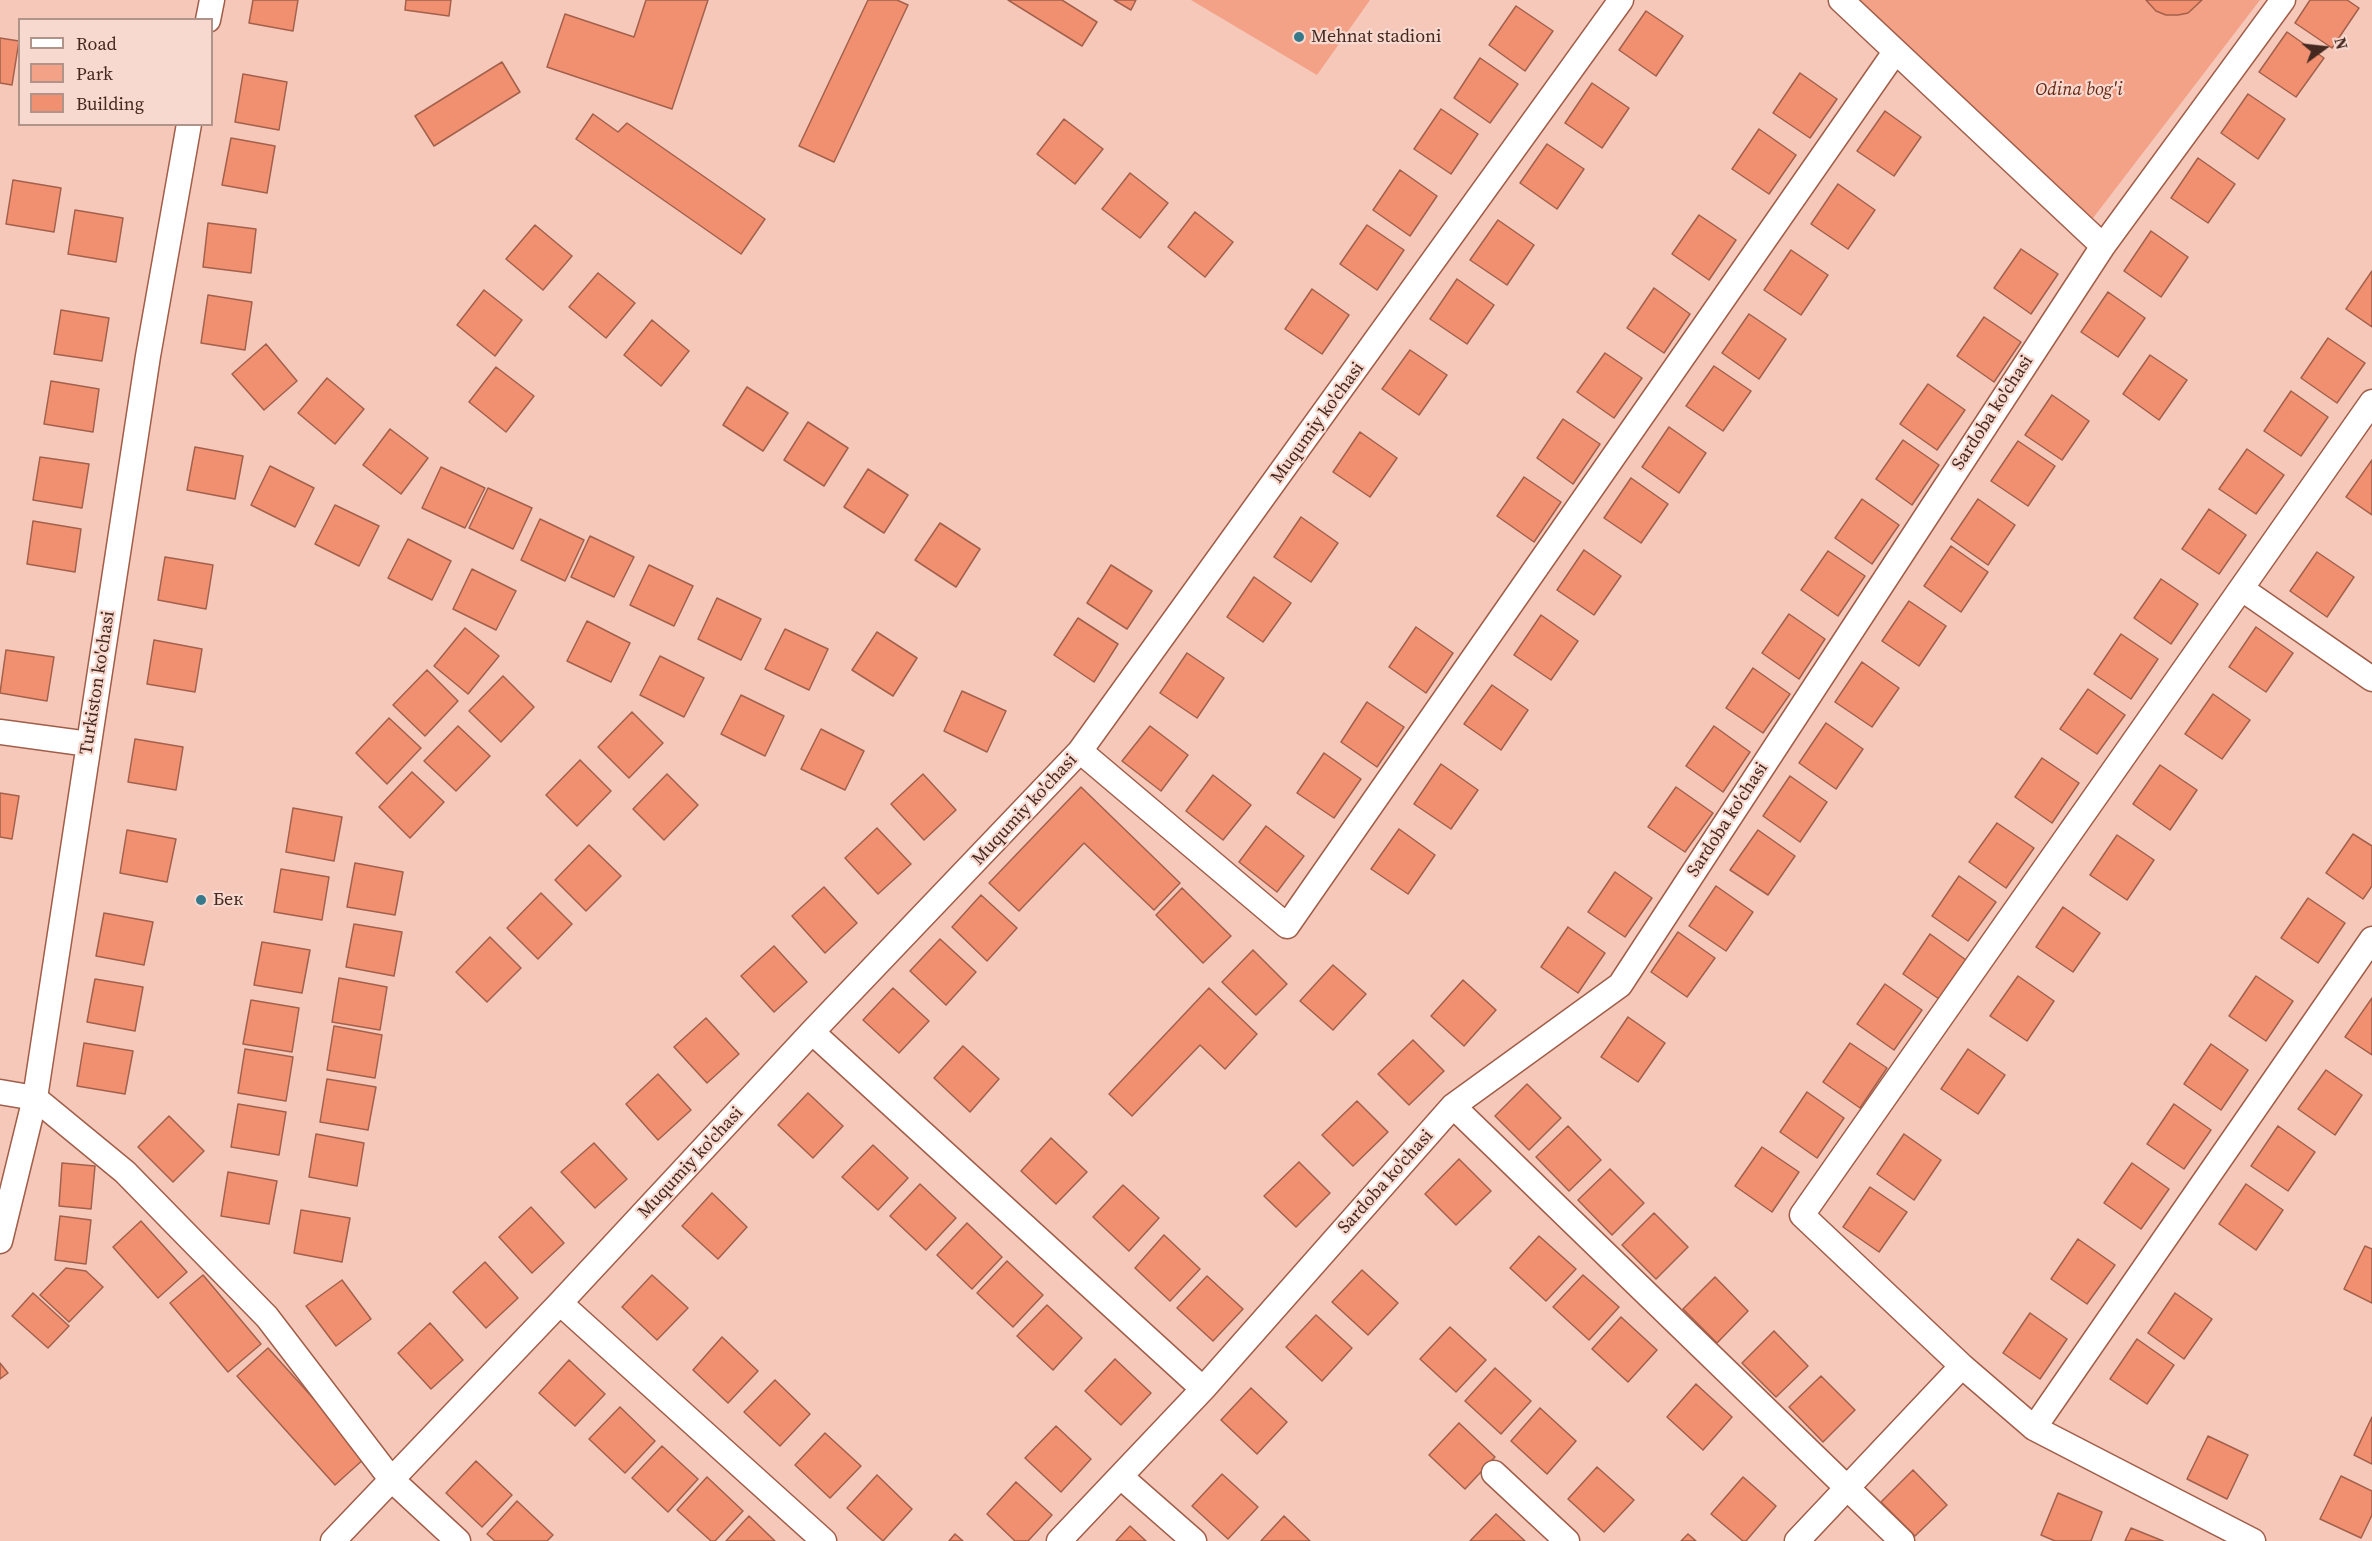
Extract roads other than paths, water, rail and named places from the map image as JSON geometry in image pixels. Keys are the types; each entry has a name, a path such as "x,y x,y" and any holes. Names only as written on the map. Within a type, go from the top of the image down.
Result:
{"street":[{"path":"208,18 212,0"},
{"name":"Muqumiy ko'chasi","path":"333,1541 1080,751 1621,0"},
{"path":"1841,0 2103,246"},
{"name":"Sardoba ko'chasi","path":"1059,1541 1203,1389 1453,1106 1620,985 2103,246 2283,0"},
{"path":"1080,751 1287,926 1895,52"},
{"name":"Turkiston ko'chasi","path":"0,1240 35,1098 148,356 189,126"},
{"path":"2253,1541 2034,1428 1962,1366 1802,1215 2372,402"},
{"path":"2242,589 2372,679"},
{"path":"0,732 89,744"},
{"path":"2034,1428 2372,939"},
{"path":"812,1032 1203,1389"},
{"path":"0,1092 35,1098 125,1172 267,1317 391,1479 458,1541"},
{"path":"1453,1106 1902,1541"},
{"path":"560,1303 824,1541"},
{"path":"1797,1541 1962,1366"},
{"path":"1494,1473 1567,1541"},
{"path":"1121,1477 1194,1541"}],"place":[{"name":"Mehnat stadioni","path":"1299,37"},
{"name":"Бек","path":"201,900"}],"park label":[{"name":"Odina bog'i","path":"2079,90"}]}
